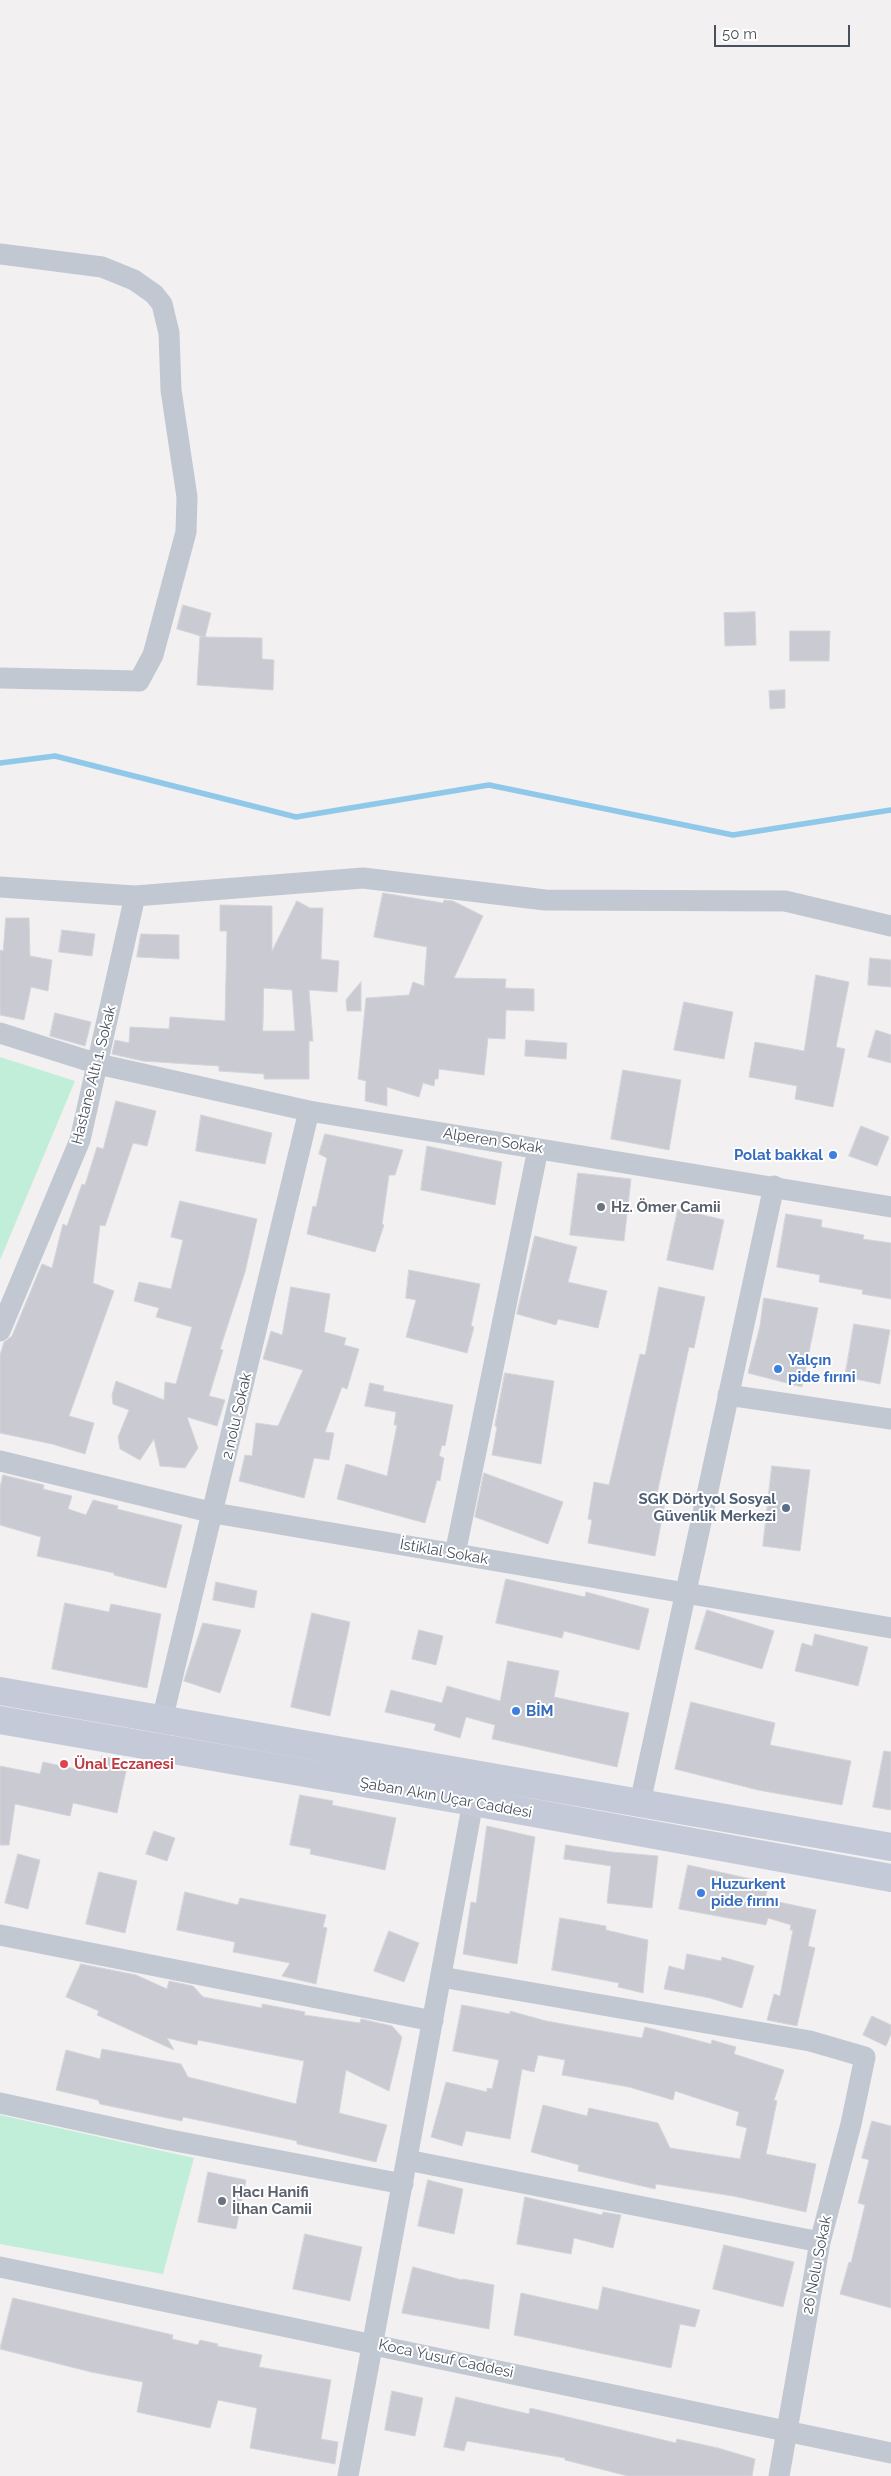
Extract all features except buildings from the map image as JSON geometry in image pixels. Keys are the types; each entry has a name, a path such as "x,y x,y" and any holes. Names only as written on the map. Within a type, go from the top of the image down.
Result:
{"main road":[{"name":"Şaban Akın Uçar Caddesi","path":"0,1691 891,1847"},
{"name":"Şaban Akın Uçar Caddesi","path":"0,1720 473,1802 891,1878"}],"street":[{"path":"0,254 102,267 134,280 154,294 162,304 169,333 171,390 187,497 186,532 153,655 139,681 0,678"},
{"path":"0,887 135,896 363,878 545,900 785,901 891,926"},
{"name":"Hastane Altı 1. Sokak","path":"0,1331 80,1140 135,896"},
{"name":"Alperen Sokak","path":"0,1033 98,1064 309,1111 774,1186 891,1207"},
{"name":"2 nolu Sokak","path":"162,1720 214,1513 309,1111"},
{"path":"455,1554 538,1149"},
{"path":"640,1803 774,1186"},
{"path":"728,1395 891,1419"},
{"name":"İstiklal Sokak","path":"0,1461 214,1513 891,1628"},
{"path":"348,2476 473,1802"},
{"path":"0,1935 432,2021"},
{"name":"26 Nolu Sokak","path":"441,1977 810,2041 865,2057 851,2124 820,2242 778,2476"},
{"path":"0,2103 165,2139 403,2184"},
{"path":"407,2160 820,2242"},
{"name":"Koca Yusuf Caddesi","path":"0,2267 891,2453"}],"green space":[{"path":"0,1057 75,1081 0,1260"},
{"path":"0,2115 194,2158 163,2274 0,2244"}],"waterway":[{"path":"0,763 55,756 296,817 489,785 733,835 891,810"}],"place":[{"name":"Polat bakkal","path":"833,1155"},
{"name":"Hz. Ömer Camii","path":"601,1207"},
{"name":"Yalçın pide fırıni","path":"778,1369"},
{"name":"SGK Dörtyol Sosyal Güvenlik Merkezi","path":"786,1508"},
{"name":"BİM","path":"516,1711"},
{"name":"Ünal Eczanesi","path":"64,1764"},
{"name":"Huzurkent pide fırını","path":"701,1893"},
{"name":"Hacı Hanifi İlhan Camii","path":"222,2201"}]}
